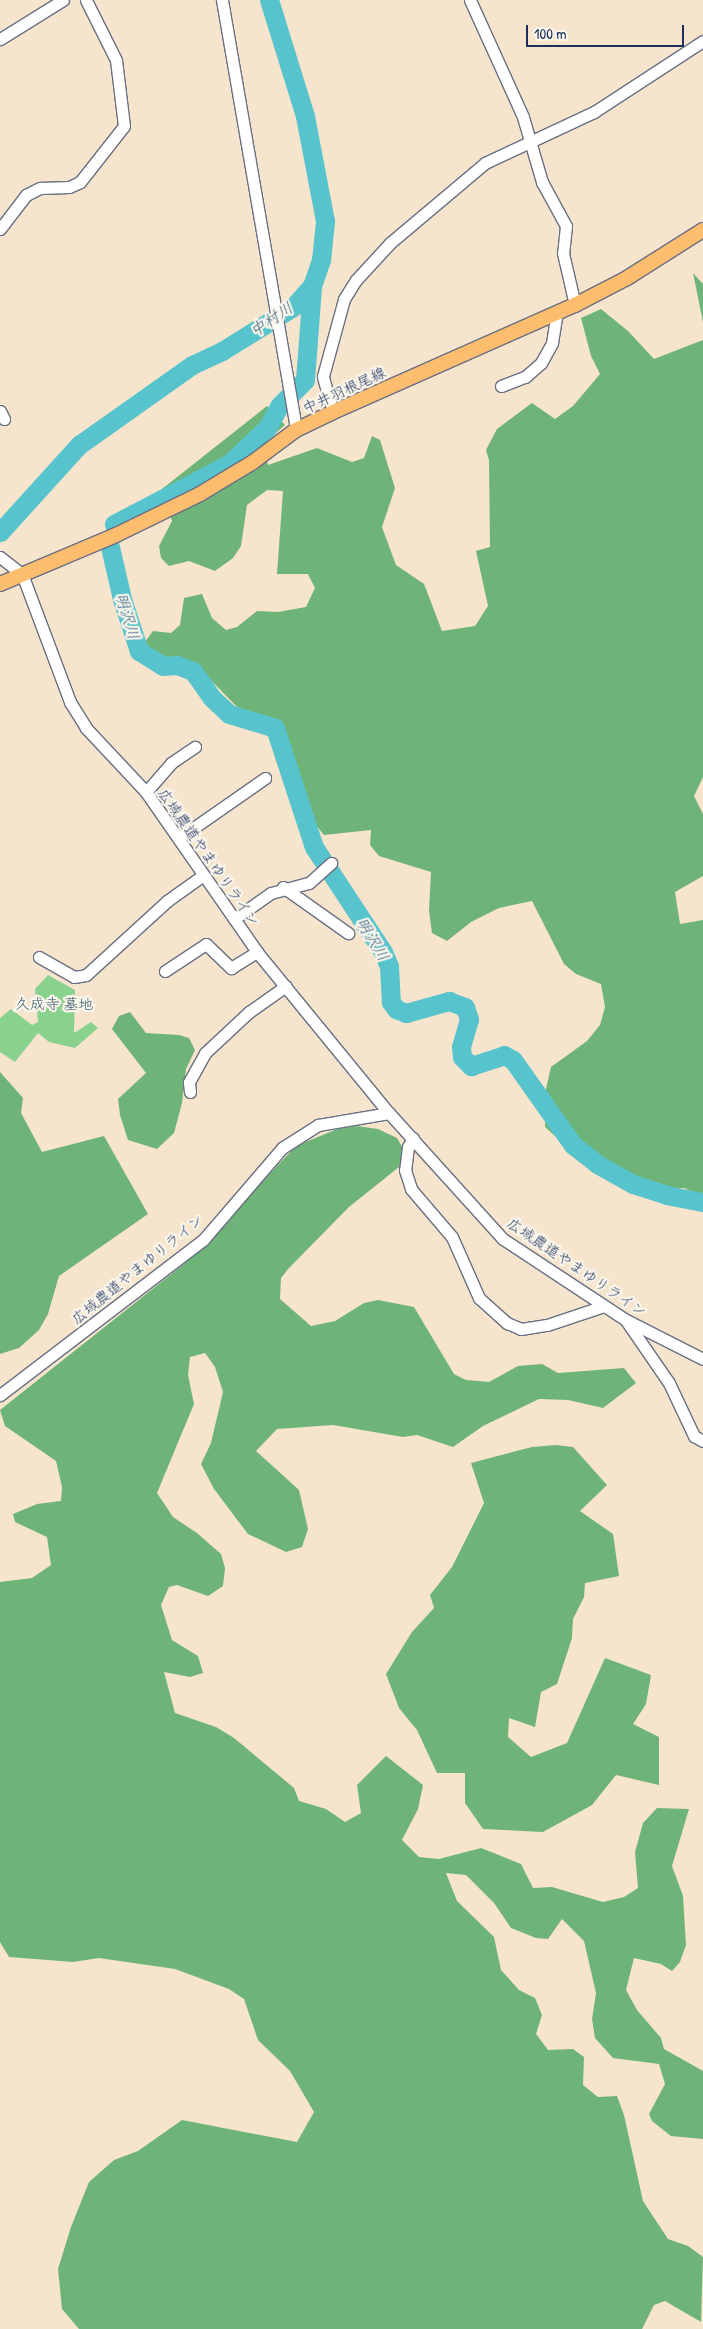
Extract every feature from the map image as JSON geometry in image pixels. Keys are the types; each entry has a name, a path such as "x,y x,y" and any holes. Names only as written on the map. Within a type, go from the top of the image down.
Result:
{"main road":[{"name":"中井羽根尾線","path":"0,584 116,535 200,494 253,462 296,430 333,412 576,305 627,278 703,230"}],"street":[{"path":"0,39 63,0"},
{"path":"0,229 26,195 40,188 69,187 80,182 124,126 116,60 86,0"},
{"path":"222,0 290,407 296,430"},
{"path":"470,0 506,75 531,144 542,182 566,226 563,253 576,305"},
{"path":"333,412 323,376 344,299 356,280 390,243 485,164 531,144 594,112 703,41"},
{"path":"501,386 525,377 541,363 552,343 557,313"},
{"path":"0,557 22,574"},
{"name":"広域農道やまゆりライン","path":"22,574 70,702 107,753 146,792 202,876 257,952 389,1113 502,1239 626,1320 703,1359"},
{"path":"146,792 171,763 194,748"},
{"path":"178,838 265,778"},
{"path":"234,919 284,887 309,883 331,863"},
{"path":"39,957 74,977 86,976 160,906 202,876"},
{"path":"284,887 348,933"},
{"path":"165,971 204,944 210,945 231,968 257,952"},
{"path":"190,1092 189,1082 205,1053 249,1012 286,986"},
{"name":"広域農道やまゆりライン","path":"0,1395 203,1240 282,1148 318,1125 389,1113"},
{"path":"412,1138 405,1170 412,1189 452,1237 479,1298 507,1323 521,1328 547,1325 604,1306"},
{"path":"626,1320 669,1383 694,1436 703,1441"}],"green space":[{"path":"693,273 703,284 703,322"},
{"path":"601,309 628,331 654,359 703,340 703,777 694,796 703,814 703,876 675,892 680,924 703,920 703,1196 684,1188 633,1190 589,1167 545,1127 546,1089 551,1067 587,1041 600,1025 605,1007 601,984 576,974 564,964 532,901 499,908 471,922 447,941 432,933 429,911 431,872 379,856 370,845 371,830 324,835 315,824 280,721 237,707 197,666 157,655 145,642 153,631 171,633 180,625 184,598 202,594 212,618 226,630 237,627 257,611 278,612 306,607 315,588 308,574 277,574 283,491 267,490 247,505 241,546 233,558 215,571 189,561 169,566 161,558 159,546 172,521 162,489 267,406 285,425 262,445 268,465 317,448 352,462 364,458 372,436 380,440 395,488 382,527 396,565 424,584 442,631 475,626 488,606 476,551 490,547 489,460 486,450 497,429 532,403 555,419 573,406 600,374 591,356 581,318"},
{"name":"久成寺 墓地","path":"48,975 75,990 74,1033 91,1022 98,1028 75,1048 49,1042 38,1033 15,1062 0,1052 0,1018 11,1009 32,1025 38,1022 35,989"},
{"path":"130,1012 146,1033 179,1035 189,1038 195,1050 186,1069 182,1103 174,1133 157,1149 128,1140 120,1115 118,1099 146,1073 112,1029 119,1016"},
{"path":"0,1072 23,1098 21,1113 42,1152 104,1136 148,1214 59,1276 48,1314 39,1330 19,1348 0,1354"},
{"path":"357,1126 378,1129 397,1138 404,1150 399,1167 349,1207 289,1268 281,1278 280,1299 311,1326 335,1321 364,1303 378,1300 414,1307 454,1374 466,1380 489,1382 518,1366 542,1364 558,1373 624,1368 636,1383 603,1408 568,1400 539,1399 483,1426 453,1447 417,1435 403,1437 333,1425 277,1429 256,1451 299,1490 308,1529 302,1547 286,1552 248,1534 214,1489 201,1464 211,1443 223,1392 215,1367 205,1353 190,1357 188,1375 194,1404 157,1493 173,1517 197,1533 221,1554 225,1568 223,1586 208,1596 177,1585 169,1587 161,1605 172,1640 198,1656 203,1673 190,1677 164,1672 175,1713 216,1727 234,1738 294,1788 299,1801 326,1809 345,1822 361,1813 357,1785 386,1756 423,1785 418,1809 402,1840 419,1857 439,1859 481,1848 521,1864 533,1888 552,1887 603,1902 624,1897 638,1888 635,1852 643,1823 657,1808 689,1809 672,1866 683,1896 686,1945 680,1962 672,1971 661,1964 634,1958 626,1990 637,2010 661,2038 664,2049 703,2071 703,2139 671,2136 652,2121 649,2114 665,2084 659,2064 613,2058 595,2038 592,2019 596,1993 584,1941 562,1919 548,1939 536,1938 511,1928 494,1903 466,1875 446,1873 457,1901 494,1937 501,1970 519,1990 535,1998 542,2015 536,2034 548,2050 573,2049 584,2057 583,2085 598,2097 617,2096 624,2115 643,2201 668,2239 688,2246 703,2257 701,2322 665,2301 654,2305 642,2329 79,2329 62,2309 58,2269 71,2227 89,2182 114,2160 138,2151 182,2120 297,2142 314,2112 290,2071 258,2040 244,1999 229,1989 175,1969 99,1958 73,1962 9,1957 0,1942 0,1582 32,1578 51,1565 47,1537 15,1522 13,1514 37,1504 61,1501 62,1487 56,1461 5,1426 0,1410 184,1264 296,1146 337,1129"},
{"path":"556,1445 573,1447 607,1485 580,1511 613,1534 619,1576 585,1583 584,1597 573,1619 572,1638 557,1684 541,1692 535,1727 509,1718 508,1737 531,1757 567,1743 605,1658 651,1675 646,1704 633,1724 659,1737 659,1785 616,1775 592,1805 543,1832 483,1829 465,1803 465,1773 437,1773 417,1730 399,1708 386,1674 412,1632 434,1608 430,1595 452,1567 484,1503 471,1463 532,1447"}],"waterway":[{"name":"中村川","path":"0,532 79,445 192,365 222,351 293,307 312,286 321,260 325,221 305,116 269,0"},
{"name":"明沢川","path":"114,524 229,464 267,428 280,405 305,380 312,286"},
{"name":"明沢川","path":"110,547 122,599 139,651 163,666 177,665 193,671 212,698 229,714 275,728 314,847 383,952 389,966 391,1002 396,1009 406,1013 449,1001 465,1007 469,1019 461,1047 462,1057 471,1066 504,1055 513,1060 573,1145 597,1164 633,1184 666,1195 703,1202"}]}
